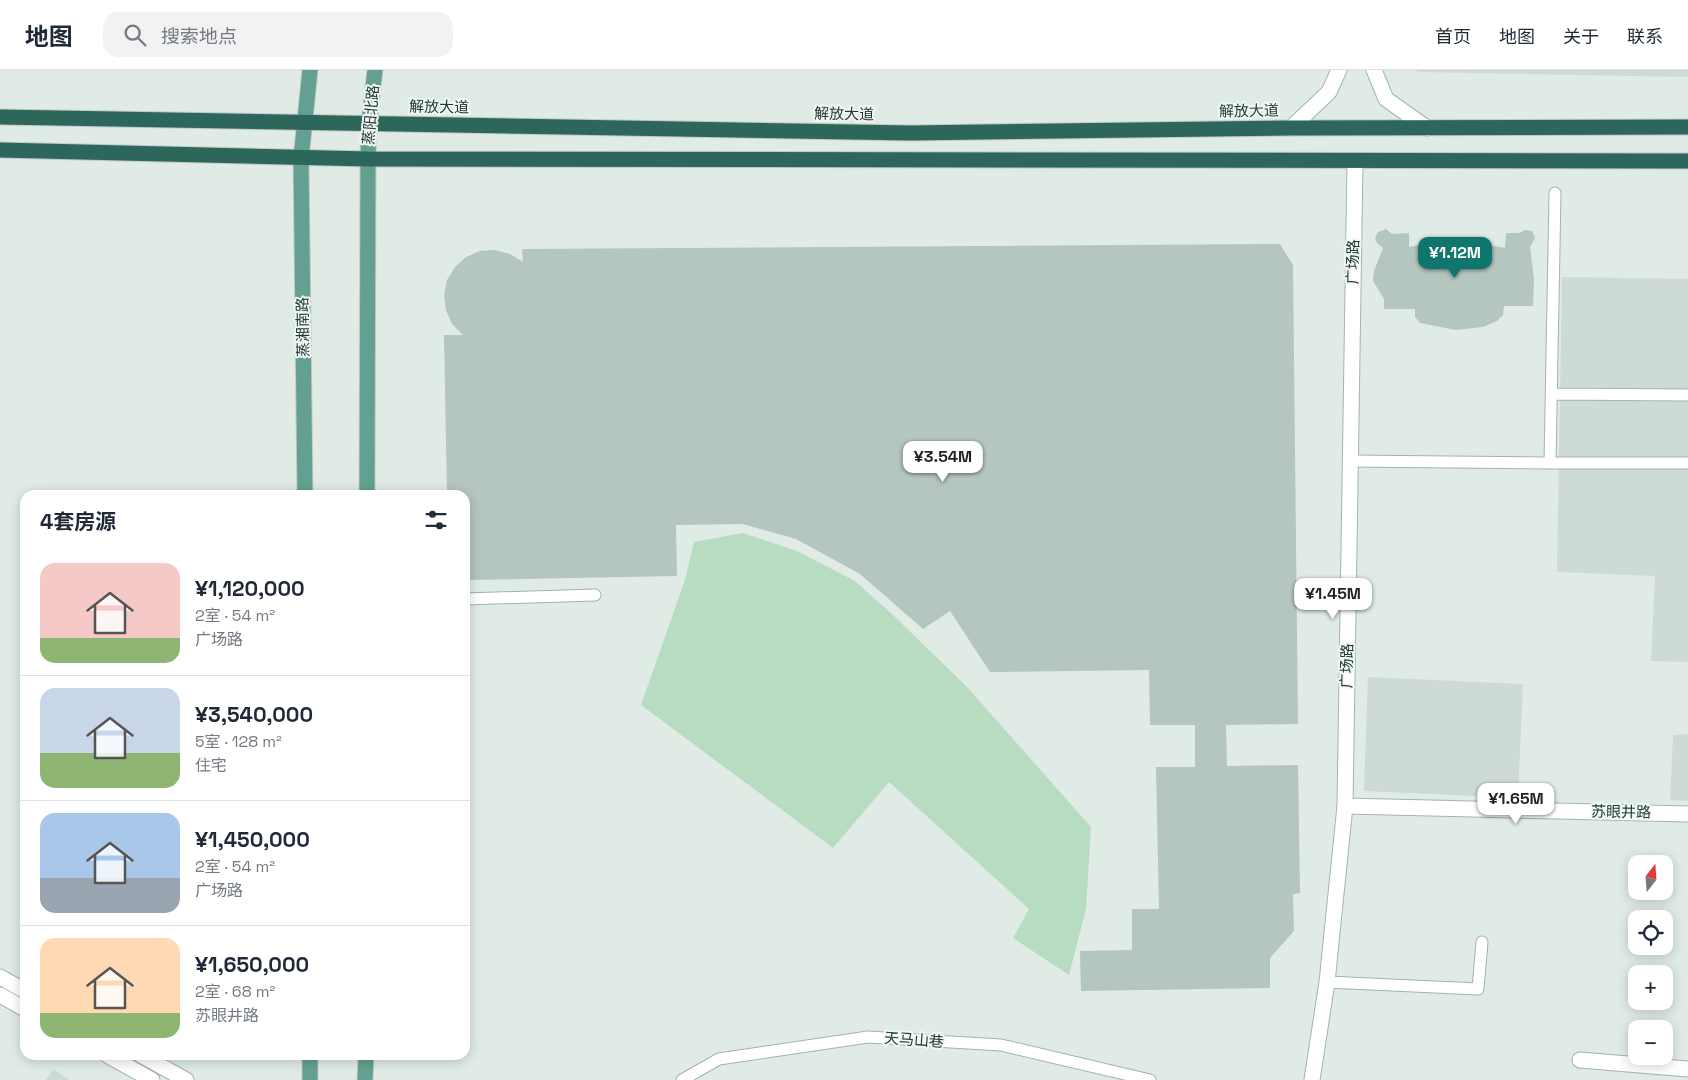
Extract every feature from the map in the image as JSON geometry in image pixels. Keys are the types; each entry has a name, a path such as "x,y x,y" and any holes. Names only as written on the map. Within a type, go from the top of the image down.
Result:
{"highway":[{"name":"解放大道","path":"0,118 911,133 1291,128 1688,127"},
{"path":"0,150 301,159 1688,161"}],"main road":[{"path":"301,159 310,70"},
{"name":"蒸阳北路","path":"368,159 369,123 375,70"},
{"name":"蒸湘南路","path":"301,159 304,490"},
{"path":"367,490 368,159"},
{"path":"310,1060 310,1080"},
{"path":"365,1080 366,1060"}],"street":[{"path":"1291,128 1329,92 1339,70"},
{"path":"1374,70 1386,99 1427,128"},
{"name":"广场路","path":"1312,1080 1327,982 1345,806 1355,161"},
{"name":"苏眼井路","path":"1345,806 1688,814"},
{"path":"0,977 20,988"},
{"path":"0,995 20,1006"},
{"path":"116,1060 152,1080"},
{"path":"150,1060 186,1080"},
{"path":"1580,1060 1688,1069"}],"lane":[{"path":"1550,462 1555,193"},
{"path":"1552,394 1688,395"},
{"path":"1350,461 1688,463"},
{"path":"470,599 595,595"},
{"path":"1327,982 1478,989 1482,942"},
{"name":"天马山巷","path":"682,1080 719,1058 868,1037 1001,1045 1150,1080"}],"shaded area":[{"path":"1416,70 1688,70 1688,77 1418,72"},
{"path":"1562,277 1688,279 1688,662 1651,661 1655,576 1557,572"},
{"path":"1368,677 1523,684 1518,798 1364,791"},
{"path":"1688,734 1688,801 1670,800 1673,735"},
{"path":"53,1069 70,1080 46,1080"}],"green space":[{"path":"743,533 797,551 855,581 967,687 1091,827 1086,909 1069,975 1013,938 1029,909 889,782 833,848 641,705 685,580 694,542"}],"building":[{"path":"1386,229 1392,234 1409,233 1409,247 1445,240 1468,241 1505,248 1506,233 1519,233 1525,230 1532,231 1535,238 1530,247 1534,279 1533,306 1504,306 1503,315 1497,321 1483,327 1456,330 1420,323 1415,317 1415,309 1384,309 1384,299 1373,281 1374,271 1383,248 1377,243 1375,238 1378,232"},
{"path":"1280,244 1293,265 1298,724 1226,725 1227,766 1298,765 1300,893 1293,894 1294,931 1270,958 1270,988 1081,991 1080,951 1132,950 1132,909 1159,909 1156,767 1195,767 1195,725 1150,725 1149,670 990,672 950,611 923,629 860,574 796,539 743,524 676,525 677,576 470,580 470,490 447,490 444,335 463,335 452,324 446,310 444,295 447,280 455,267 466,257 480,251 495,250 510,254 523,262 522,249"}]}
